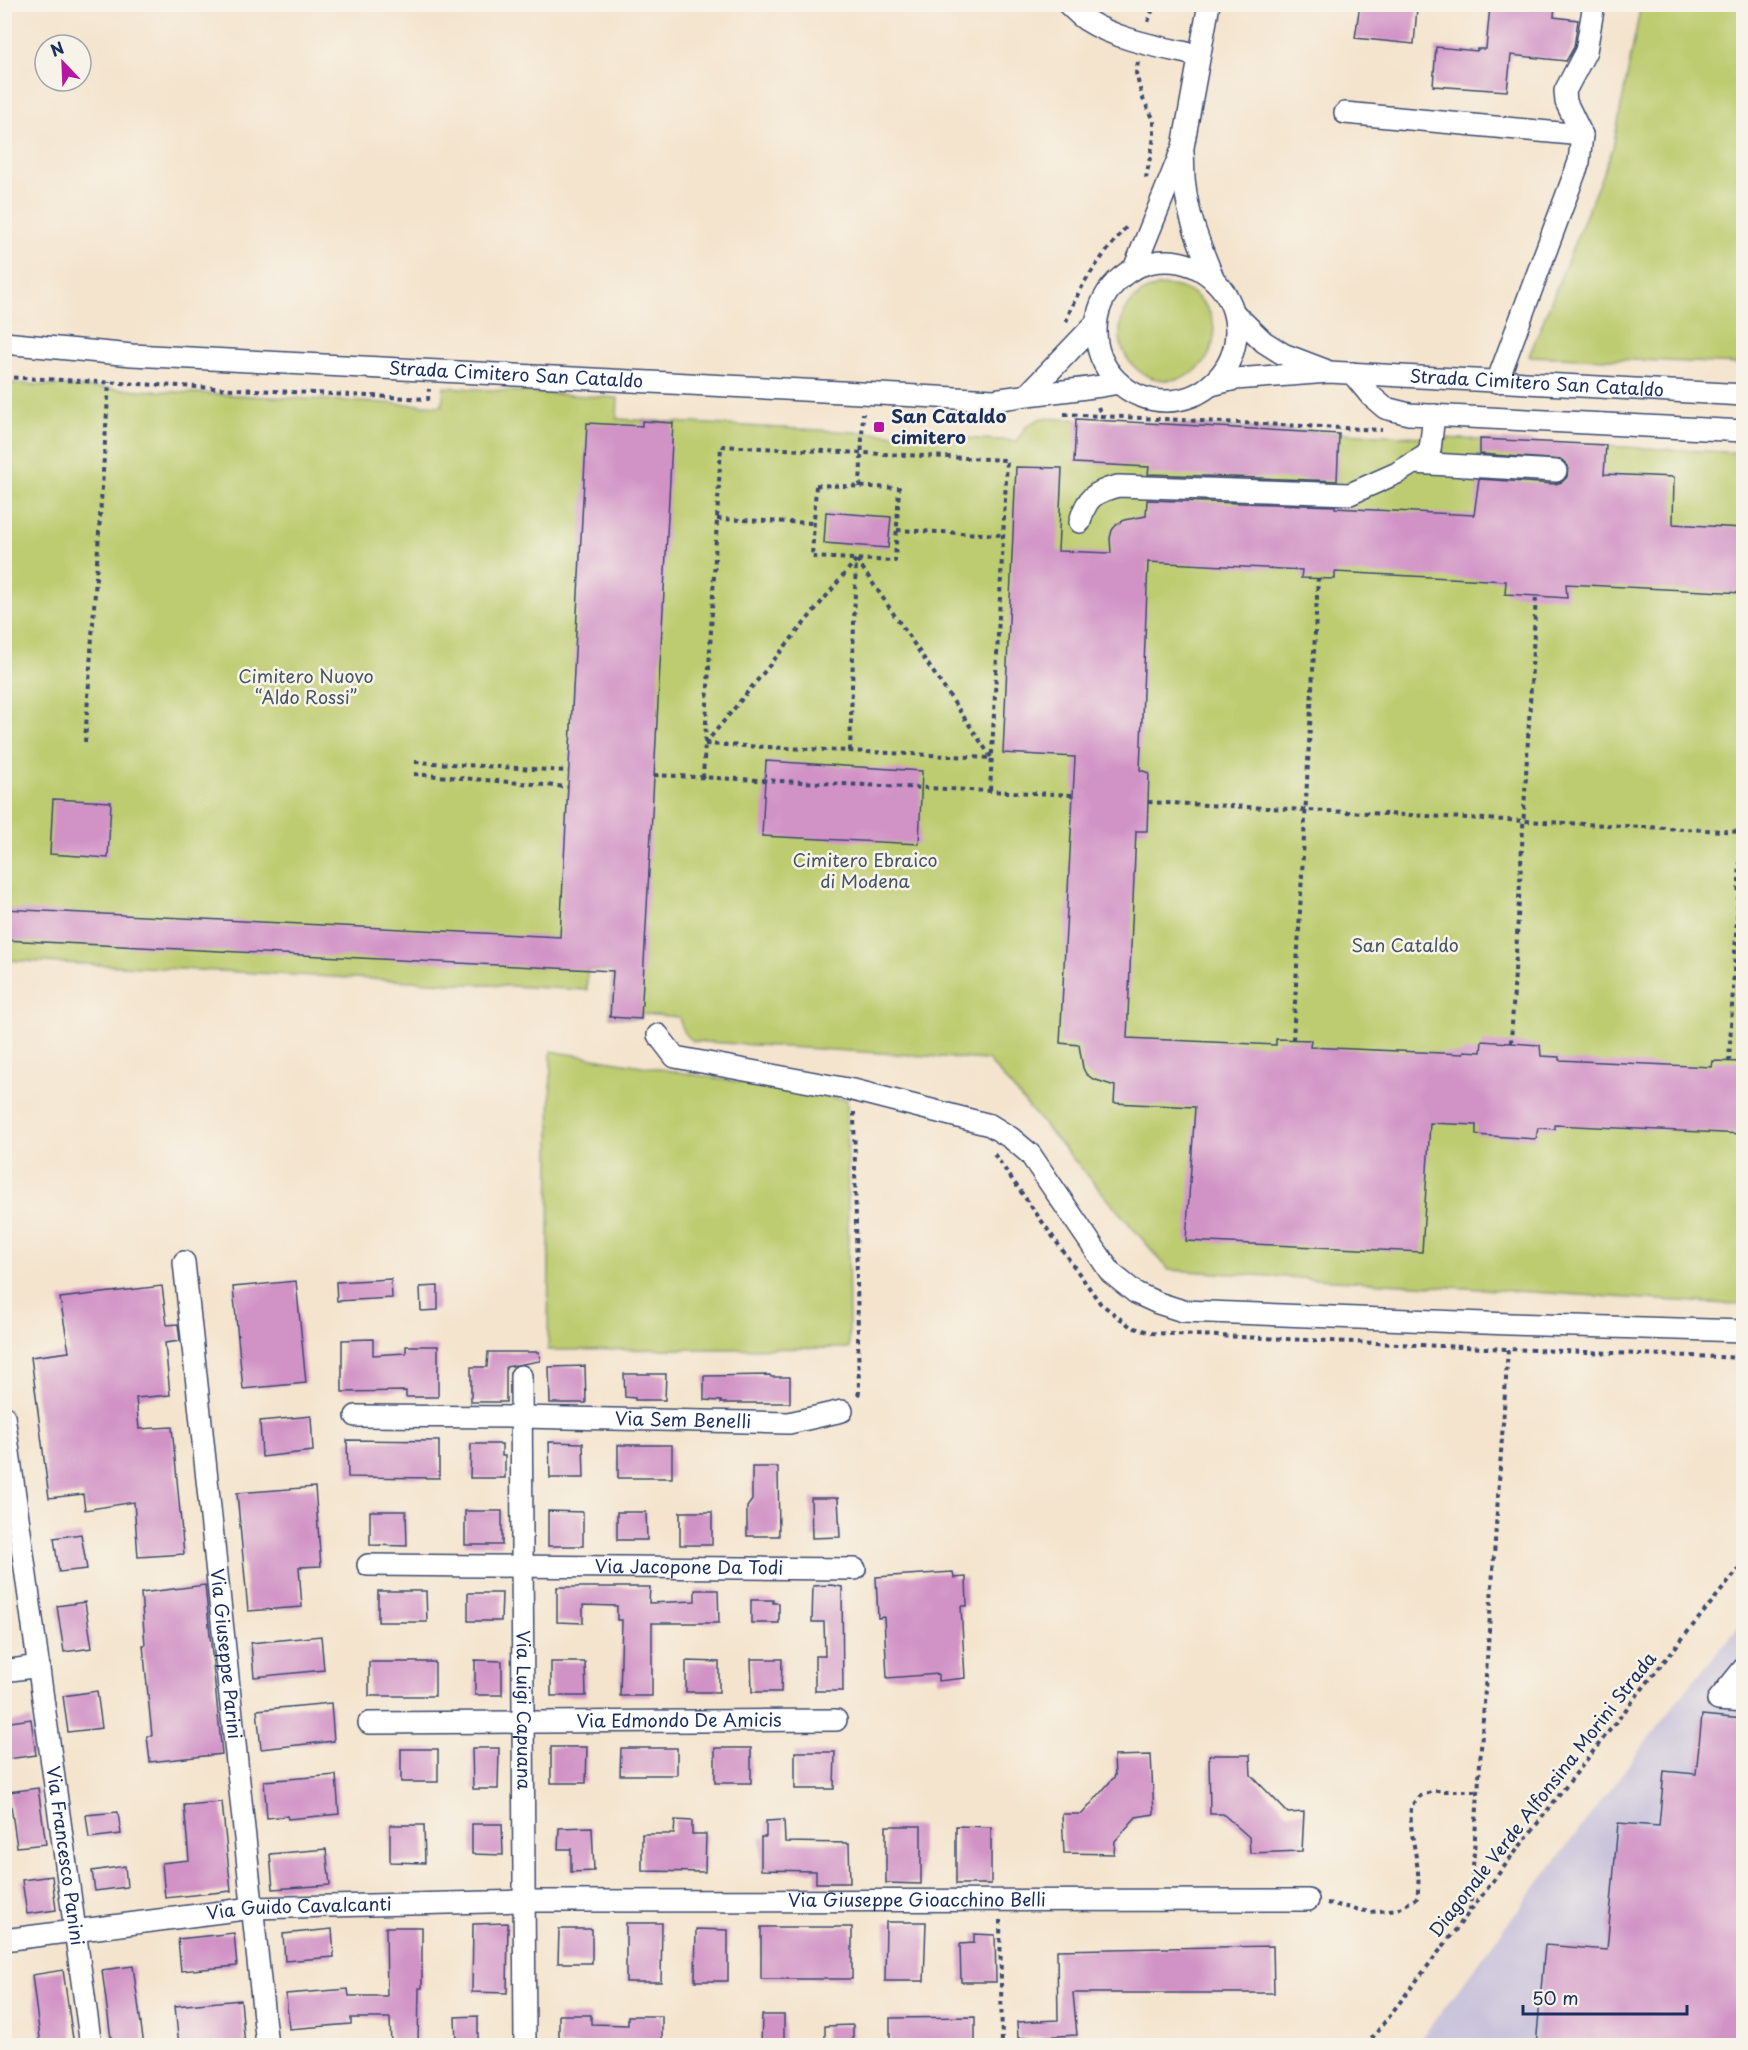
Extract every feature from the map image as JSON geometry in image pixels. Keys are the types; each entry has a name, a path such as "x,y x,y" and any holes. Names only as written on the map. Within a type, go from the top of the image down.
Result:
{"street":[{"path":"1068,4 1086,20 1111,32 1199,56"},
{"path":"1134,269 1183,147 1209,4"},
{"path":"1497,382 1579,162 1582,135 1566,102 1566,90 1586,51 1593,4"},
{"path":"1345,113 1582,135"},
{"path":"1183,147 1185,187 1190,212 1214,280"},
{"path":"1167,261 1185,263 1201,270 1214,280 1227,295 1235,314 1237,334 1233,353 1225,371 1211,386 1190,398 1165,402 1140,397 1119,383 1108,371 1100,356 1096,340 1096,323 1100,306 1108,291 1134,269 1150,263 1167,261"},
{"name":"Strada Cimitero San Cataldo","path":"1235,314 1264,342 1283,354 1329,372"},
{"path":"1028,394 1096,323"},
{"name":"Strada Cimitero San Cataldo","path":"4,343 144,355 994,400 1028,394 1089,389 1119,383"},
{"name":"Strada Cimitero San Cataldo","path":"1211,386 1235,379 1329,372 1743,395"},
{"path":"1352,373 1384,408 1409,414 1743,431"},
{"path":"1080,522 1087,501 1098,493 1118,486 1350,494 1413,464 1430,450 1434,415"},
{"path":"1413,464 1556,471"},
{"path":"658,1035 675,1057 854,1090 990,1125 1011,1138 1030,1154 1112,1273 1136,1293 1183,1311 1743,1331"},
{"name":"Via Giuseppe Parini","path":"184,1262 267,2046"},
{"name":"Via Luigi Capuana","path":"521,1376 525,2046"},
{"name":"Via Sem Benelli","path":"356,1416 521,1416 789,1423 842,1411"},
{"name":"Via Francesco Panini","path":"4,1416 12,1527 39,1666 92,2046"},
{"name":"Via Jacopone Da Todi","path":"368,1565 855,1569"},
{"path":"4,1671 39,1666"},
{"path":"1743,1668 1718,1700 1743,1702"},
{"name":"Via Edmondo De Amicis","path":"369,1723 836,1720"},
{"name":"Via Giuseppe Gioacchino Belli","path":"524,1901 1308,1900"},
{"name":"Via Guido Cavalcanti","path":"4,1940 252,1908 524,1901"}],"path":[{"path":"4,377 428,399"},
{"path":"85,742 109,382"},
{"path":"860,487 863,405"},
{"path":"703,777 720,446 861,452 1007,460 990,791"},
{"path":"816,485 899,488 895,561 812,557 814,523 816,485"},
{"path":"717,519 814,523"},
{"path":"897,530 1003,535"},
{"path":"705,744 856,559"},
{"path":"856,559 992,758"},
{"path":"850,751 856,559"},
{"path":"1293,1040 1318,578"},
{"path":"1511,1043 1536,596"},
{"path":"705,744 992,758"},
{"path":"415,762 568,771"},
{"path":"414,774 568,787"},
{"path":"654,775 1074,795"},
{"path":"1730,1062 1743,789"},
{"path":"1148,802 1742,832"},
{"path":"842,1411 856,1400 859,1392 854,1090"},
{"path":"1470,1911 1508,1349 1743,1358"},
{"name":"Diagonale Verde Alfonsina Morini Strada","path":"1366,2046 1743,1563"},
{"path":"1308,1900 1347,1905 1370,1912 1398,1909 1417,1898 1420,1884 1419,1868 1411,1834 1411,1806 1420,1796 1434,1791 1478,1791"},
{"path":"1000,1900 1002,2046"}],"shaded area":[{"path":"1743,1622 1743,2045 1415,2046 1683,1693"}],"green space":[{"path":"1641,5 1743,5 1743,364 1529,356 1613,148"},
{"path":"1167,286 1185,289 1201,299 1211,315 1214,333 1211,351 1201,367 1185,377 1167,380 1149,377 1133,367 1123,351 1120,333 1123,315 1133,299 1149,289"},
{"path":"4,383 442,406 444,387 618,398 617,419 1017,441 1027,425 1042,418 1743,453 1743,1305 1169,1270 988,1060 693,1041 683,1030 679,1017 642,1014 641,1019 610,1017 613,971 587,970 587,990 5,960"},
{"path":"551,1051 847,1100 849,1348 548,1350"}],"building":[{"path":"1360,4 1401,4 1401,7 1417,8 1414,44 1355,38"},
{"path":"1537,4 1555,4 1554,17 1578,20 1574,47 1566,61 1511,55 1507,91 1433,86 1436,47 1477,51 1477,49 1486,49 1490,6 1536,10"},
{"path":"1076,419 1339,434 1337,481 1148,474 1149,467 1074,463"},
{"path":"642,421 673,423 641,1019 610,1017 613,971 4,940 4,909 560,937 587,423 642,426"},
{"path":"1480,439 1606,445 1604,474 1674,477 1673,524 1743,528 1743,593 1566,584 1567,598 1505,594 1506,581 1335,572 1335,579 1301,578 1302,570 1148,562 1140,770 1149,773 1147,831 1136,831 1127,1038 1276,1045 1276,1039 1311,1040 1310,1047 1463,1054 1464,1051 1481,1052 1482,1041 1540,1045 1541,1056 1559,1057 1559,1060 1712,1067 1713,1061 1743,1062 1743,1134 1555,1125 1555,1129 1538,1128 1536,1139 1476,1135 1476,1125 1430,1123 1422,1252 1186,1241 1195,1107 1114,1103 1115,1086 1093,1079 1086,1074 1079,1045 1060,1043 1075,757 1003,753 1016,467 1062,468 1058,551 1111,553 1112,530 1124,520 1146,516 1147,500 1335,506 1335,508 1474,515 1479,479 1555,484 1567,477 1568,466 1562,460 1480,454"},
{"path":"826,512 891,517 888,548 824,543"},
{"path":"766,761 922,771 919,844 762,836"},
{"path":"53,799 111,802 108,858 50,854"},
{"path":"391,1279 392,1298 337,1301 336,1282"},
{"path":"296,1281 306,1383 243,1389 233,1287"},
{"path":"162,1286 167,1325 178,1324 180,1341 165,1343 170,1395 136,1398 139,1429 172,1427 184,1554 138,1557 134,1502 85,1510 83,1494 49,1498 31,1357 69,1352 60,1298"},
{"path":"438,1286 438,1310 421,1311 420,1287"},
{"path":"373,1339 373,1355 406,1353 406,1346 438,1346 438,1397 406,1397 406,1391 342,1392 342,1340"},
{"path":"488,1352 539,1352 540,1361 506,1367 506,1402 471,1402 471,1367 487,1367"},
{"path":"585,1366 586,1403 550,1403 549,1367"},
{"path":"624,1374 666,1374 665,1400 635,1400 635,1398 625,1397"},
{"path":"770,1375 771,1377 790,1377 790,1403 721,1403 721,1401 704,1400 704,1376"},
{"path":"311,1416 313,1451 262,1457 260,1421"},
{"path":"347,1440 439,1441 439,1478 348,1477"},
{"path":"549,1442 583,1443 584,1478 550,1478"},
{"path":"471,1444 502,1444 502,1456 505,1456 505,1478 470,1478"},
{"path":"618,1445 672,1445 672,1478 618,1478"},
{"path":"752,1467 778,1467 779,1536 747,1536 747,1507 752,1500"},
{"path":"315,1487 321,1566 299,1567 302,1607 248,1611 237,1493"},
{"path":"811,1498 838,1498 840,1537 812,1538"},
{"path":"370,1511 406,1511 407,1546 370,1545"},
{"path":"465,1511 502,1511 502,1545 465,1545"},
{"path":"548,1511 583,1512 583,1546 548,1546"},
{"path":"617,1512 646,1512 647,1540 617,1540"},
{"path":"680,1512 712,1512 712,1545 680,1545"},
{"path":"81,1534 87,1569 59,1572 54,1538"},
{"path":"953,1572 954,1578 966,1577 967,1606 961,1606 965,1678 938,1681 938,1674 887,1678 884,1617 878,1618 876,1577"},
{"path":"205,1585 222,1754 150,1762 147,1736 152,1736 143,1645 145,1645 141,1593"},
{"path":"813,1586 842,1587 843,1691 815,1691 815,1656 825,1656 824,1622 812,1622"},
{"path":"557,1587 650,1587 649,1603 695,1601 695,1590 718,1590 719,1623 652,1623 652,1696 620,1696 622,1620 617,1620 617,1606 583,1605 583,1623 557,1622"},
{"path":"378,1591 426,1591 427,1622 378,1622"},
{"path":"468,1593 502,1593 501,1621 468,1621"},
{"path":"751,1600 773,1600 773,1603 779,1603 779,1623 751,1623"},
{"path":"85,1602 92,1648 64,1652 57,1606"},
{"path":"321,1636 324,1670 254,1677 251,1643"},
{"path":"751,1659 782,1659 781,1692 752,1692"},
{"path":"475,1660 502,1661 502,1695 475,1695"},
{"path":"686,1661 719,1662 719,1692 686,1692"},
{"path":"369,1662 435,1662 435,1696 369,1696"},
{"path":"551,1662 585,1662 586,1696 551,1696"},
{"path":"97,1691 102,1728 68,1732 63,1696"},
{"path":"331,1703 334,1741 261,1749 257,1710"},
{"path":"1702,1715 1743,1719 1743,2046 1536,2046 1545,1945 1607,1950 1618,1823 1659,1826 1664,1771 1696,1774"},
{"path":"31,1719 36,1755 8,1759 4,1723"},
{"path":"551,1747 587,1747 586,1783 551,1783"},
{"path":"472,1748 499,1748 498,1789 473,1789"},
{"path":"621,1748 677,1748 677,1775 620,1775"},
{"path":"715,1748 751,1748 751,1783 715,1783"},
{"path":"401,1749 438,1749 438,1782 401,1782"},
{"path":"795,1752 835,1752 834,1789 795,1789"},
{"path":"1151,1755 1154,1814 1136,1817 1115,1841 1114,1854 1064,1853 1062,1814 1082,1814 1115,1776 1114,1756"},
{"path":"1209,1755 1250,1755 1251,1775 1288,1813 1304,1812 1302,1851 1250,1853 1249,1837 1223,1814 1210,1814"},
{"path":"336,1775 339,1814 288,1819 287,1816 267,1818 264,1781"},
{"path":"38,1788 46,1844 17,1847 9,1792"},
{"path":"222,1802 231,1891 165,1898 162,1863 189,1860 184,1805"},
{"path":"118,1812 121,1834 89,1838 86,1815"},
{"path":"675,1820 692,1821 692,1834 706,1834 705,1872 642,1871 642,1834 674,1834"},
{"path":"784,1820 785,1842 849,1843 850,1883 816,1883 816,1871 761,1870 761,1837 766,1837 766,1821"},
{"path":"472,1824 502,1824 503,1855 472,1854"},
{"path":"390,1825 424,1825 425,1863 390,1862"},
{"path":"886,1826 921,1826 921,1884 886,1883"},
{"path":"956,1826 991,1827 991,1884 956,1884"},
{"path":"592,1827 594,1871 571,1872 571,1849 558,1849 559,1828"},
{"path":"326,1849 330,1885 273,1889 270,1854"},
{"path":"125,1866 127,1887 95,1891 92,1871"},
{"path":"52,1876 56,1910 27,1914 22,1880"},
{"path":"886,1922 926,1922 924,1981 885,1981"},
{"path":"508,1923 507,1993 472,1992 473,1924"},
{"path":"626,1923 662,1923 661,1982 626,1982"},
{"path":"386,1927 422,1927 422,1988 419,1988 418,2046 391,2046 390,2018 351,2018 351,2024 289,2029 286,1994 348,1989 349,1996 387,1996"},
{"path":"761,1927 852,1927 852,1979 761,1979"},
{"path":"332,1929 334,1957 285,1961 283,1934"},
{"path":"559,1929 592,1929 592,1963 558,1963"},
{"path":"696,1929 728,1930 728,1981 695,1981"},
{"path":"234,1933 237,1966 181,1971 178,1939"},
{"path":"974,1934 995,1935 996,1982 961,1982 960,1944 974,1943"},
{"path":"1273,1946 1274,1993 1073,1993 1077,2035 1018,2038 1017,2022 1058,2020 1057,1950"},
{"path":"133,1966 144,2046 112,2046 102,1970"},
{"path":"63,1970 74,2046 41,2046 32,1975"},
{"path":"241,2000 245,2046 179,2046 175,2006"},
{"path":"559,2015 591,2015 591,2024 628,2025 628,2016 662,2016 662,2046 559,2046"},
{"path":"762,2015 784,2015 784,2046 761,2046"},
{"path":"478,2016 478,2042 456,2043 455,2017"},
{"path":"975,2017 975,2046 890,2046 890,2018"},
{"path":"853,2025 853,2046 825,2046 825,2026"}],"place":[{"name":"San Cataldo cimitero","path":"879,427"}],"park label":[{"name":"Cimitero Nuovo “Aldo Rossi”","path":"306,687"},
{"name":"Cimitero Ebraico di Modena","path":"865,871"},
{"name":"San Cataldo","path":"1405,946"}]}
